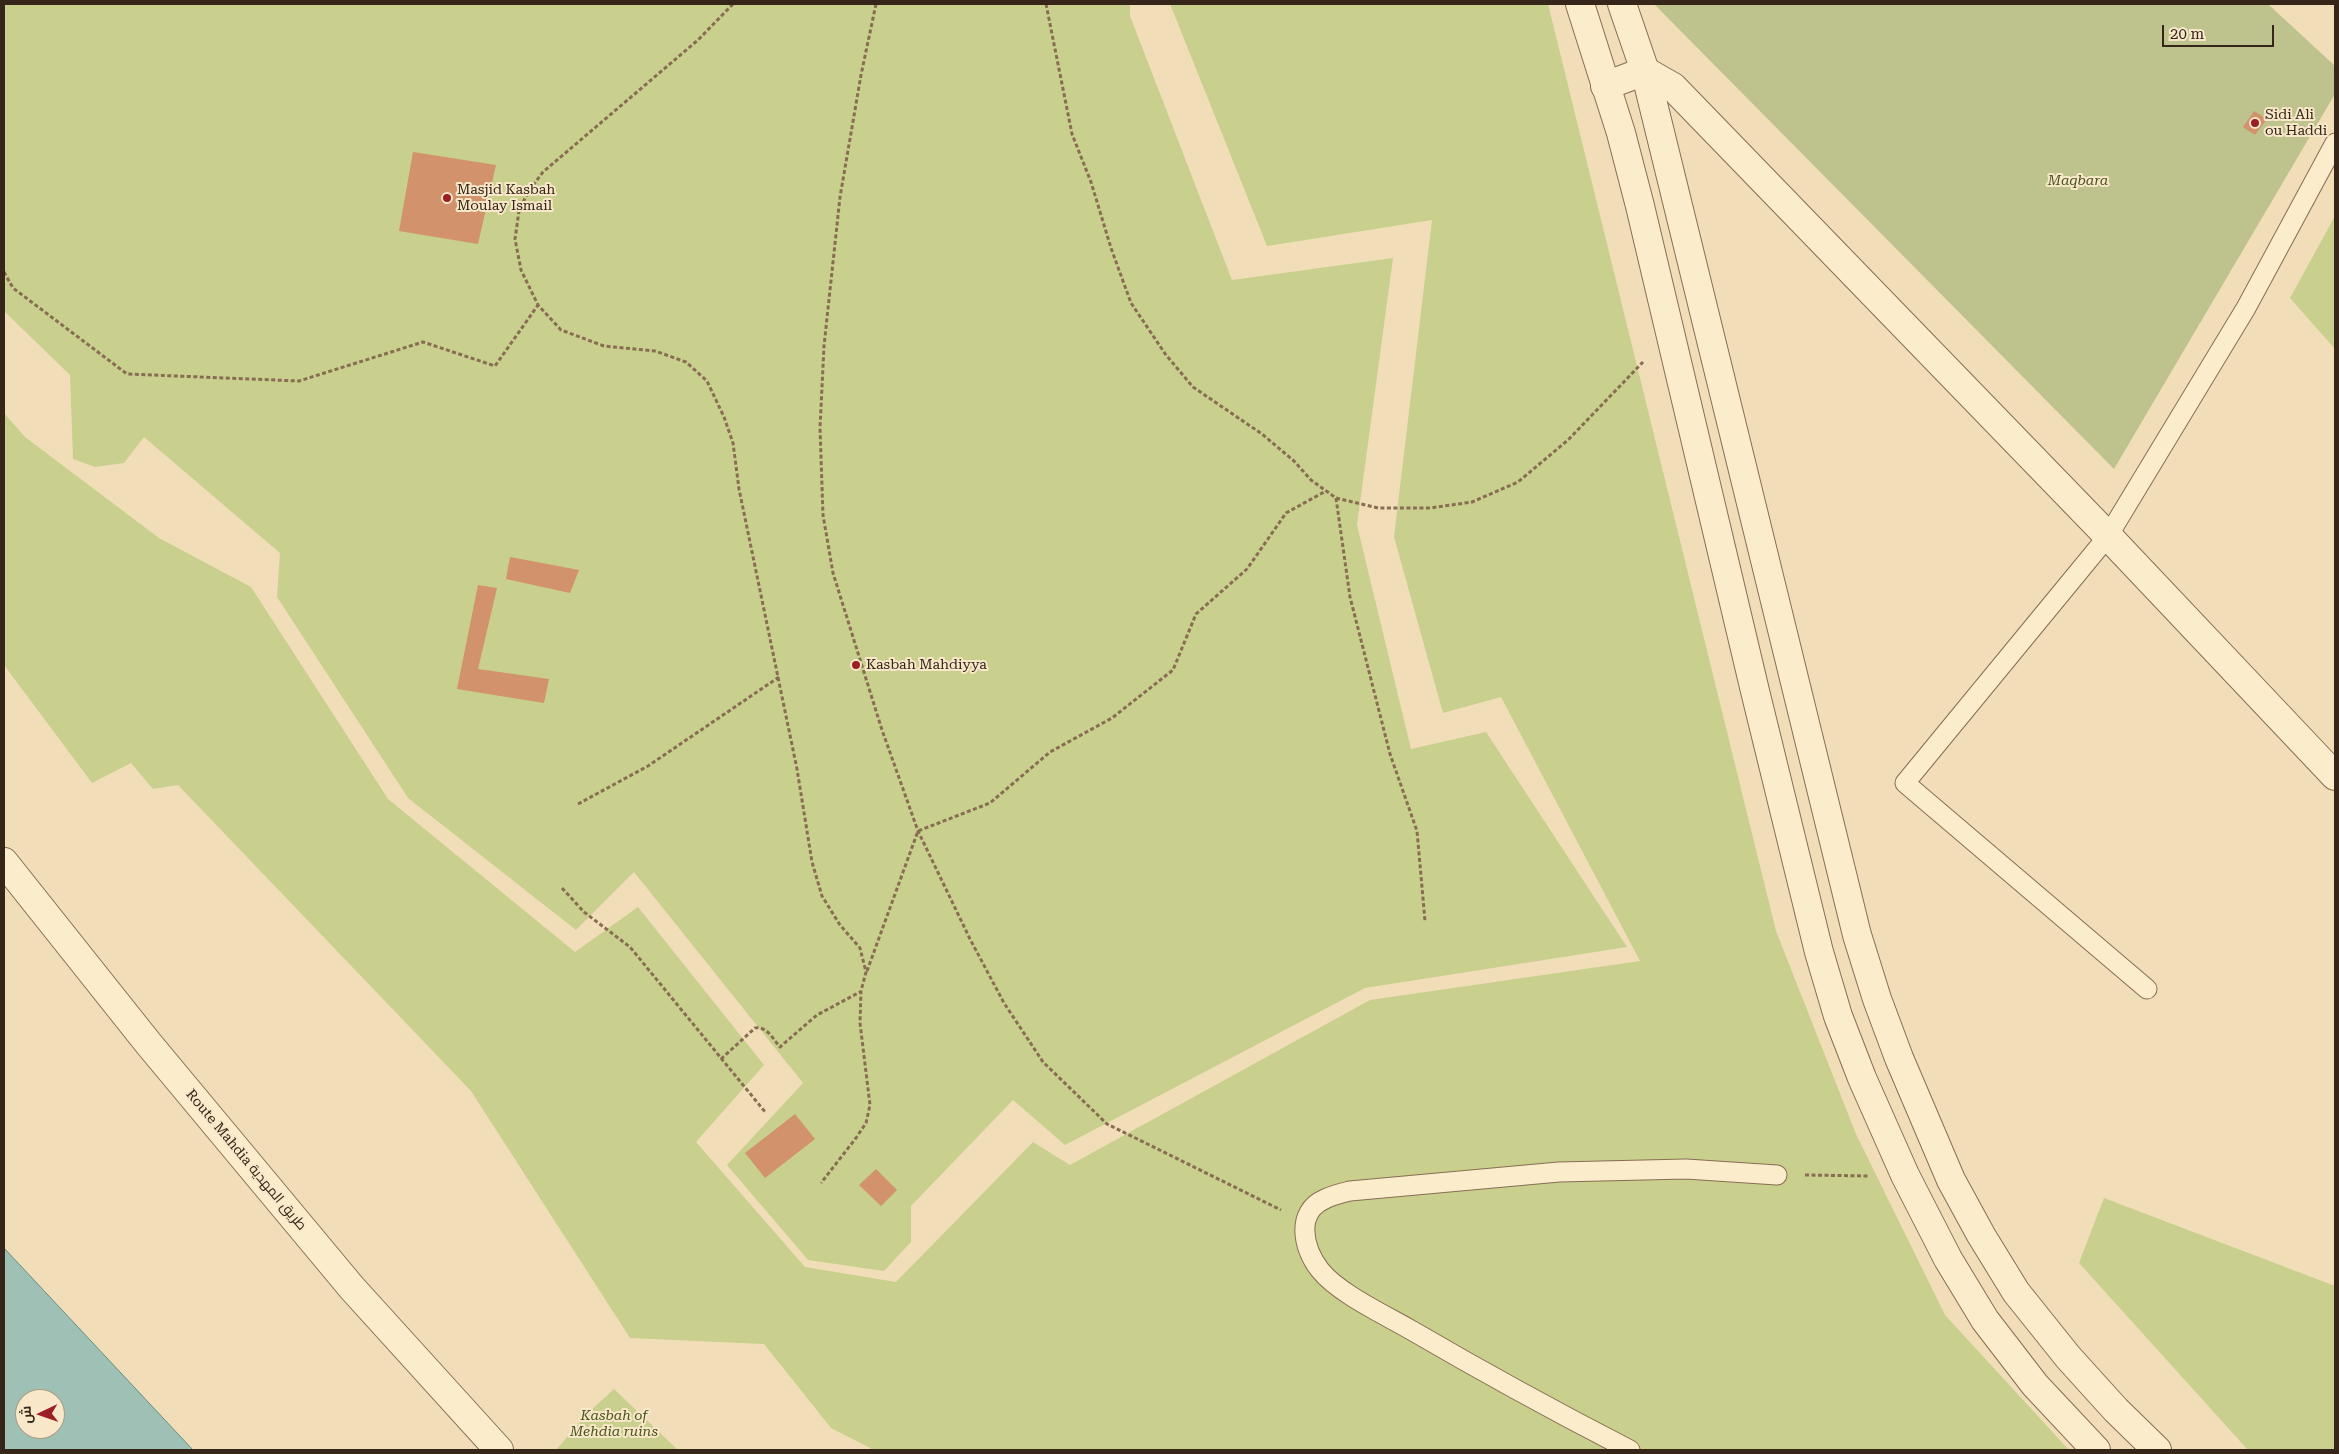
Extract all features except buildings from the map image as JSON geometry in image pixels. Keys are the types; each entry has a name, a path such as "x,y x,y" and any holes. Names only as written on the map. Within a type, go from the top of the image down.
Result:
{"street":[{"path":"1580,4 1638,196 1819,952 1838,1016 1862,1078 1905,1175 1948,1259 1985,1320 2035,1385 2096,1450"},
{"path":"1622,4 1645,71 1855,926 1877,999 1896,1050 1951,1180 1981,1235 2016,1292 2074,1364 2157,1450"},
{"path":"1605,86 1645,71 1674,87 2108,536 2335,776"},
{"name":"Route Mahdia طريق المهدية","path":"4,862 148,1043 352,1288 499,1450"}],"lane":[{"path":"2147,989 1905,783 2108,536 2246,308 2335,142"},
{"path":"1630,1450 1529,1397 1337,1286 1320,1270 1305,1238 1304,1222 1310,1209 1324,1199 1350,1191 1410,1184 1559,1172 1686,1169 1777,1175"}],"path":[{"path":"733,4 698,40 543,172 528,192 519,211 515,238 521,270 538,305 561,330 604,346 663,354 686,362 708,381 733,443 739,489 779,677 812,862 822,896 840,925 860,948 866,972"},
{"path":"876,4 861,75 840,197 824,346 820,428 823,515 833,573 882,730 918,831 970,939 1004,1003 1043,1062 1107,1124 1304,1222"},
{"path":"1046,4 1072,134 1091,182 1111,248 1131,303 1166,355 1194,386 1262,434 1294,461 1311,480 1336,498 1378,508 1430,508 1472,502 1518,482 1568,440 1670,334"},
{"path":"4,272 13,288 127,374 298,381 423,342 495,366 538,305"},
{"path":"821,1183 866,1123 870,1105 869,1083 862,1047 861,991 866,972 918,831 990,803 1050,752 1112,718 1173,670 1196,614 1247,569 1286,513 1326,491"},
{"path":"1336,498 1350,596 1390,754 1417,831 1425,921"},
{"path":"578,804 648,766 779,677"},
{"path":"562,888 584,912 630,947 766,1113"},
{"path":"721,1059 755,1028 761,1027 765,1029 780,1047 817,1015 861,991"},
{"path":"1777,1175 1877,1176"}],"green space":[{"name":"Kasbah Mahdiyya","path":"4,4 1130,4 1130,16 1232,280 1393,258 1357,525 1411,749 1486,732 1627,947 1365,988 1065,1145 1013,1100 911,1206 911,1242 884,1271 808,1260 727,1165 803,1083 634,872 576,930 408,798 277,597 280,553 144,437 124,463 95,467 73,459 70,375 4,311"},
{"path":"1170,4 1548,4 1776,931 1856,1134 1945,1315 2069,1450 874,1450 831,1428 764,1344 630,1338 471,1091 178,785 153,789 131,763 92,783 4,665 4,413 25,437 159,538 251,587 388,799 575,952 638,907 764,1065 696,1142 805,1267 896,1282 1033,1142 1070,1165 1370,1000 1640,961 1501,697 1443,713 1394,537 1432,220 1267,246"},
{"name":"Maqbara","path":"1654,4 2268,4 2335,66 2335,94 2114,469"},
{"path":"2335,216 2335,349 2290,298"},
{"path":"2104,1198 2335,1286 2335,1450 2248,1450 2079,1263"},
{"name":"Kasbah of Mehdia ruins","path":"614,1389 678,1450 556,1450 587,1414"}],"water":[{"path":"4,1248 193,1450 4,1450"}],"place":[{"name":"Sidi Ali ou Haddi","path":"2255,123"},
{"name":"Masjid Kasbah Moulay Ismail","path":"447,198"},
{"name":"Kasbah Mahdiyya","path":"856,665"}]}
